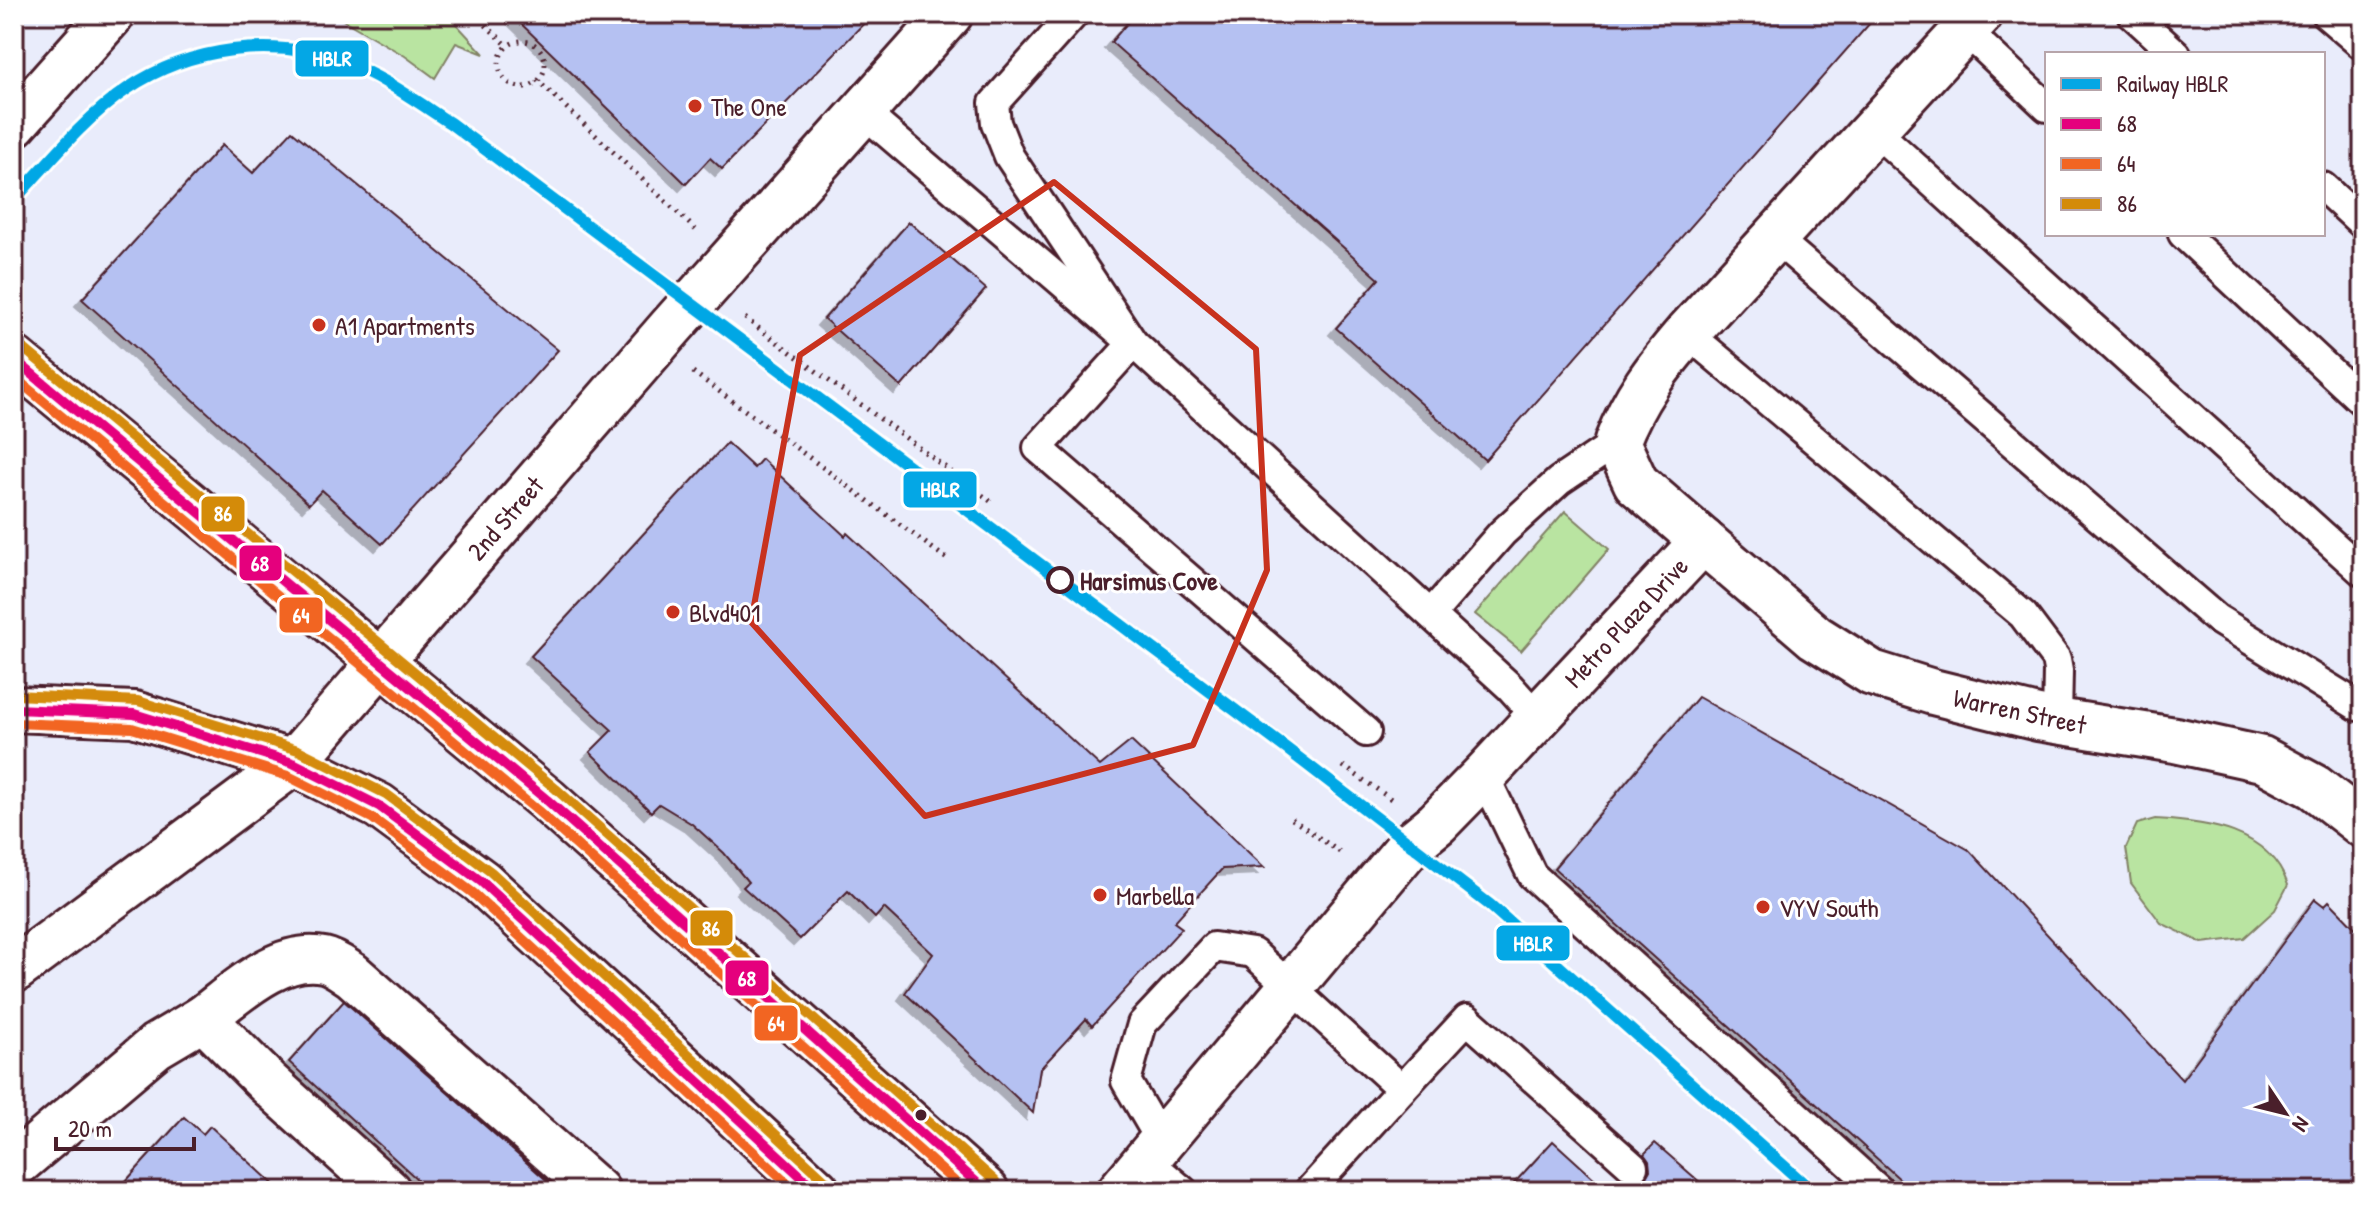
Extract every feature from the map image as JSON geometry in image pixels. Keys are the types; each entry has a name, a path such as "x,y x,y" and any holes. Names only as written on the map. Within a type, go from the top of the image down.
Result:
{"street":[{"path":"14,124 112,14"},
{"name":"2nd Street","path":"14,970 293,763 656,344 950,14"},
{"path":"1617,442 1630,408 1663,361 1972,22"},
{"path":"14,359 547,800 986,1191"},
{"name":"Metro Plaza Drive","path":"1142,1163 1410,845 1437,823 1484,775 1703,541 1636,483 1617,442"},
{"name":"Warren Street","path":"1703,541 1815,637 1872,673 1933,692 2057,720 2175,740 2262,759 2314,787 2363,825"},
{"path":"14,709 134,714 293,763 379,806 482,882 817,1191"},
{"path":"14,1166 156,1046 203,1018 255,979 296,960 326,960 352,975 597,1191"},
{"path":"203,1018 267,1082 388,1191"}],"lane":[{"path":"1074,14 994,103 996,123 1009,156 1133,343"},
{"path":"2132,14 2174,52"},
{"path":"2326,14 2362,44"},
{"path":"1972,22 2045,105"},
{"path":"863,112 1133,343 1510,687 1537,717"},
{"path":"1873,129 2363,572"},
{"path":"2325,189 2363,224"},
{"path":"2185,236 2363,402"},
{"path":"1774,237 2217,619 2358,706 2363,704"},
{"path":"1687,333 2023,615 2056,659 2057,720"},
{"path":"1133,343 1038,448 1366,732"},
{"path":"1431,614 1502,533 1559,481 1617,442"},
{"path":"1484,775 1532,875 1880,1191"},
{"path":"1183,1191 1142,1163 1126,1081 1142,1024 1214,947 1253,953 1402,1089"},
{"path":"1309,1191 1467,1019 1633,1167"}],"path":[{"path":"474,14 508,46"},
{"path":"514,42 530,42 542,52 545,67 537,80 524,87 505,79 499,65 508,46 514,42"},
{"path":"537,80 699,233"},
{"path":"745,318 993,503"},
{"path":"693,372 947,559"},
{"path":"1339,763 1399,804"},
{"path":"1292,819 1350,860"}],"highlighted area":[{"path":"1054,182 1256,349 1267,570 1193,745 925,816 751,622 800,355"}],"green space":[{"path":"188,14 447,14 484,54 456,43 435,78 405,56 336,16 191,17"},
{"path":"1565,511 1609,549 1521,651 1475,614"},
{"path":"2155,819 2215,826 2251,840 2266,851 2279,866 2288,885 2275,910 2244,938 2202,943 2161,923 2131,883 2126,848 2137,824"}],"building":[{"name":"The One","path":"511,14 873,14 722,169 710,158 686,184"},
{"path":"1135,14 1878,14 1485,460 1336,328 1379,279 1111,42"},
{"name":"A1 Apartments","path":"292,131 558,350 382,544 322,490 309,504 82,299 222,145 253,173"},
{"path":"909,222 986,289 901,387 824,319"},
{"path":"727,443 754,468 762,459 1100,766 1131,741 1264,867 1222,869 1174,922 1182,928 1092,1026 1086,1019 1040,1069 1033,1113 905,993 933,954 884,908 875,918 848,891 800,939 743,887 748,882 724,853 692,824 659,804 651,812 590,752 612,730 531,656"},
{"path":"1698,697 1969,850 2182,1080 2315,899 2324,906 2329,901 2363,936 2363,1191 1913,1191 1554,868"},
{"path":"344,1001 559,1191 430,1191 289,1062"},
{"path":"184,1117 203,1134 210,1126 281,1191 117,1191"},
{"path":"1553,1141 1608,1191 1507,1191"},
{"path":"1655,1143 1710,1191 1610,1191 1621,1179 1630,1184 1645,1179 1650,1170 1644,1154"}],"rail line":[{"name":"HBLR","path":"14,200 96,113 127,89 177,63 232,50 289,49 344,62 385,82 450,123 1287,749 1490,905 1812,1191"}],"transit line":[{"name":"86","path":"23,348 556,789 995,1181"},
{"name":"68","path":"14,359 547,800 986,1191"},
{"name":"64","path":"14,377 538,811 965,1191"},
{"name":"86","path":"15,695 138,701 298,750 386,794 491,872 826,1181"},
{"name":"68","path":"14,709 134,714 293,763 379,806 482,882 817,1191"},
{"name":"64","path":"14,723 132,728 288,776 372,818 473,893 796,1191"}],"place":[{"name":"The One","path":"695,106"},
{"name":"A1 Apartments","path":"319,325"},
{"name":"Harsimus Cove","path":"1060,580"},
{"name":"Blvd401","path":"673,612"},
{"name":"Marbella","path":"1100,895"},
{"name":"VYV South","path":"1763,907"}]}
